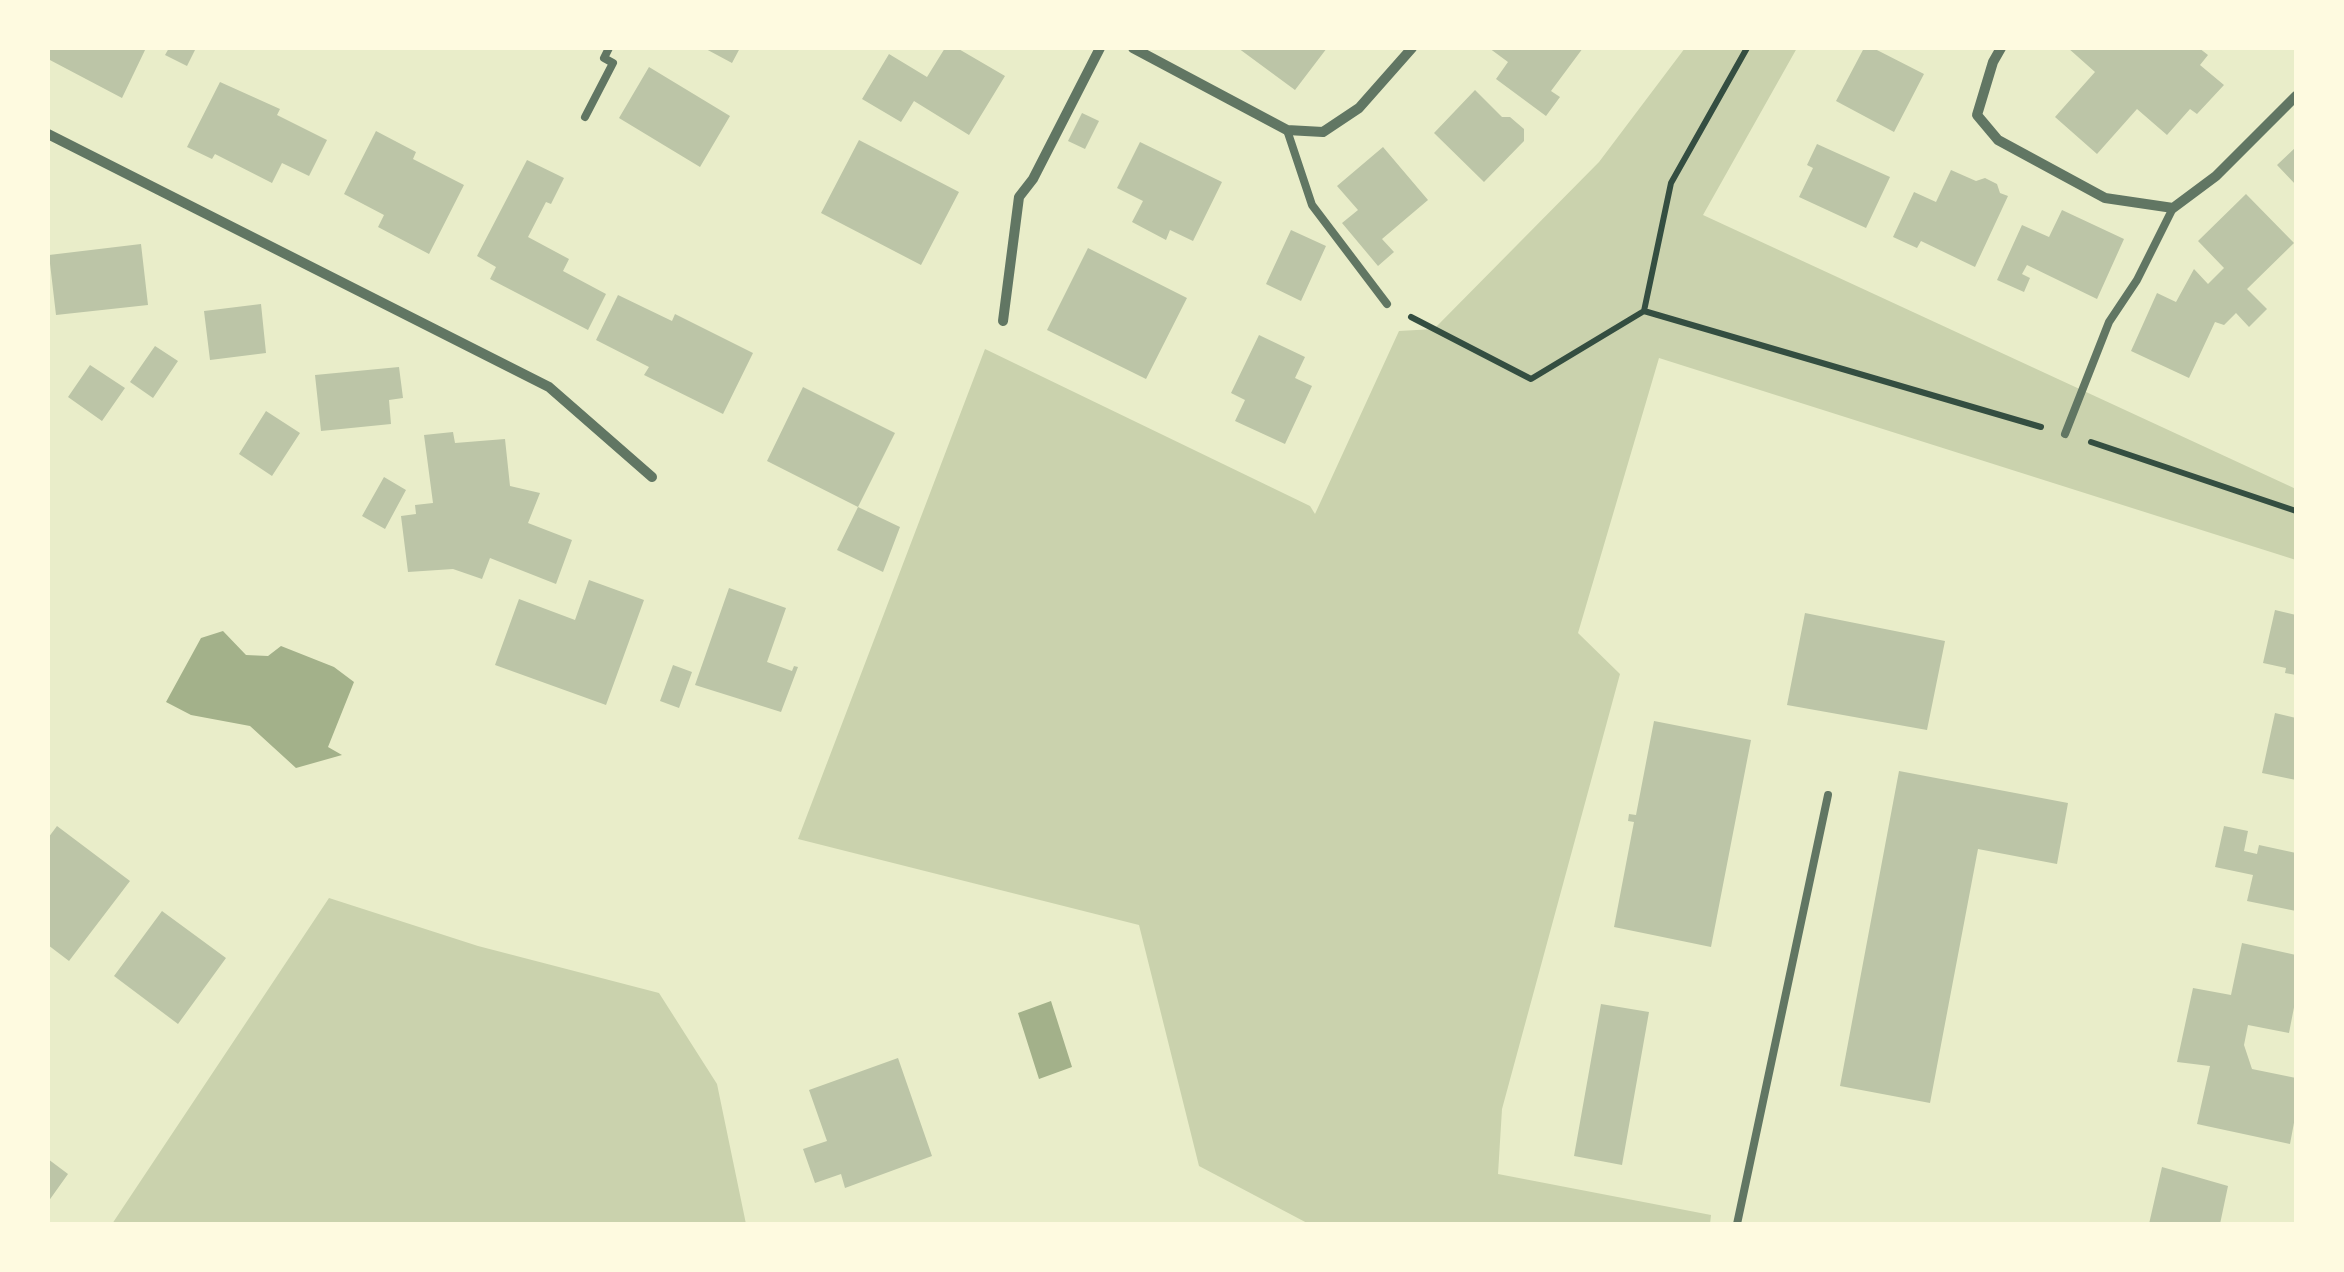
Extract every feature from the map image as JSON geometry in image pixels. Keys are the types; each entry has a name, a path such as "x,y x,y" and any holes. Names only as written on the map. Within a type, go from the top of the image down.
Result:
{"street":[{"path":"1003,321 1020,198 1034,179 1100,48"},
{"path":"1133,48 1288,130 1323,132 1359,108 1412,48"},
{"path":"2001,48 1976,115 1998,140 2105,198 2173,208 2216,176 2296,96"},
{"path":"48,134 549,387 652,477"}],"lane":[{"path":"586,117 613,63 604,58 608,48"},
{"path":"1288,130 1312,206 1388,304"},
{"path":"2065,434 2109,322 2173,208"},
{"path":"1737,1224 1828,795"}],"path":[{"path":"1388,304 1531,380 1644,311 1670,183 1746,48"},
{"path":"1644,311 2065,434 2296,511"}],"shaded area":[{"path":"1685,48 1797,48 1703,215 2296,489 2296,560 1659,358 1578,633 1620,674 1502,1109 1498,1174 1711,1215 1710,1224 1309,1224 1199,1166 1139,925 798,839 985,349 1310,506 1315,514 1399,331 1434,329 1599,162"},
{"path":"223,631 246,655 268,656 281,646 334,667 354,682 328,747 342,755 296,768 250,726 191,715 166,702 201,638"},
{"path":"329,898 478,946 659,993 717,1084 746,1224 112,1224"},
{"path":"1051,1001 1072,1067 1039,1079 1018,1013"}],"building":[{"path":"48,48 146,48 122,98 48,59"},
{"path":"169,48 196,48 187,66 165,55"},
{"path":"704,48 740,48 732,63"},
{"path":"945,48 957,48 1005,76 969,135 914,101 901,122 862,99 889,54 927,77"},
{"path":"1238,48 1327,48 1295,90"},
{"path":"1489,48 1583,48 1551,91 1560,97 1546,116 1496,79 1508,62"},
{"path":"1864,48 1873,48 1924,74 1894,132 1836,101"},
{"path":"2068,48 2199,48 2208,55 2200,65 2224,85 2197,114 2190,109 2167,135 2137,109 2097,154 2055,117 2095,72"},
{"path":"649,67 730,116 700,167 619,118"},
{"path":"220,82 280,109 277,115 327,140 309,176 282,163 272,183 215,154 212,159 187,147"},
{"path":"1475,90 1502,117 1510,117 1524,129 1524,141 1484,182 1434,133"},
{"path":"1082,113 1099,121 1085,149 1068,141"},
{"path":"376,131 416,152 413,159 464,185 429,254 378,227 384,215 344,194"},
{"path":"859,140 959,192 921,265 821,213"},
{"path":"1140,142 1222,182 1193,241 1170,230 1166,240 1132,222 1143,201 1117,188"},
{"path":"1817,144 1890,177 1866,228 1799,197 1813,168 1807,165"},
{"path":"1383,147 1428,200 1382,239 1394,252 1378,266 1342,223 1358,210 1337,186"},
{"path":"2296,147 2296,185 2277,165"},
{"path":"527,160 564,178 528,237 569,259 563,271 606,294 588,330 490,279 496,267 477,256"},
{"path":"1951,170 1976,181 1985,178 2008,196 1975,267 1921,241 1917,248 1893,237 1914,192 1936,202"},
{"path":"2246,194 2294,243 2247,289 2267,309 2249,327 2236,313 2224,325 2215,322 2189,378 2131,351 2157,293 2176,302 2194,269 2208,284 2224,268 2198,241"},
{"path":"2062,210 2124,239 2097,299 2027,265 2022,274 2030,278 2024,292 1997,280 2022,225 2049,237"},
{"path":"1291,230 1326,246 1301,301 1266,284"},
{"path":"141,244 148,305 56,315 49,255"},
{"path":"1088,248 1187,298 1146,379 1047,330"},
{"path":"618,295 672,321 675,314 753,353 723,414 644,375 649,367 596,340"},
{"path":"261,304 266,353 210,360 204,311"},
{"path":"1259,335 1305,357 1295,378 1312,386 1285,444 1235,421 1245,400 1231,393"},
{"path":"155,346 178,361 153,398 130,382"},
{"path":"90,365 125,388 102,421 68,397"},
{"path":"399,367 403,398 389,400 391,424 321,431 315,375"},
{"path":"803,387 895,433 858,507 767,461"},
{"path":"266,411 300,433 272,476 239,454"},
{"path":"453,432 455,443 505,439 510,486 540,493 528,523 572,540 556,584 490,558 482,579 453,569 408,572 401,516 416,514 415,505 433,503 424,435"},
{"path":"384,477 406,490 385,529 362,516"},
{"path":"858,507 900,527 883,572 837,550"},
{"path":"589,580 644,600 606,705 495,665 519,599 575,620"},
{"path":"729,588 786,608 767,662 792,671 794,666 798,667 781,712 695,685"},
{"path":"2275,610 2296,615 2296,675 2285,673 2286,668 2263,663"},
{"path":"1805,613 1945,641 1927,730 1787,705"},
{"path":"673,665 692,672 679,708 660,701"},
{"path":"2275,713 2296,718 2296,780 2262,773"},
{"path":"1654,721 1751,740 1711,947 1614,927 1634,822 1628,821 1629,814 1636,815"},
{"path":"1899,771 2068,803 2057,864 1978,849 1930,1103 1840,1086"},
{"path":"57,826 130,881 69,961 48,945 48,838"},
{"path":"2224,826 2248,831 2244,851 2257,854 2259,845 2296,853 2296,911 2247,901 2253,875 2215,867"},
{"path":"162,911 226,958 178,1024 114,976"},
{"path":"2242,943 2296,955 2296,997 2289,1033 2248,1025 2244,1045 2252,1069 2296,1078 2296,1112 2290,1144 2197,1124 2210,1066 2177,1062 2193,988 2231,995"},
{"path":"1601,1004 1649,1012 1622,1165 1574,1156"},
{"path":"898,1058 932,1156 845,1188 841,1174 815,1183 803,1149 827,1141 809,1090"},
{"path":"48,1159 68,1174 48,1202"},
{"path":"2162,1167 2228,1186 2220,1224 2149,1224"}]}
